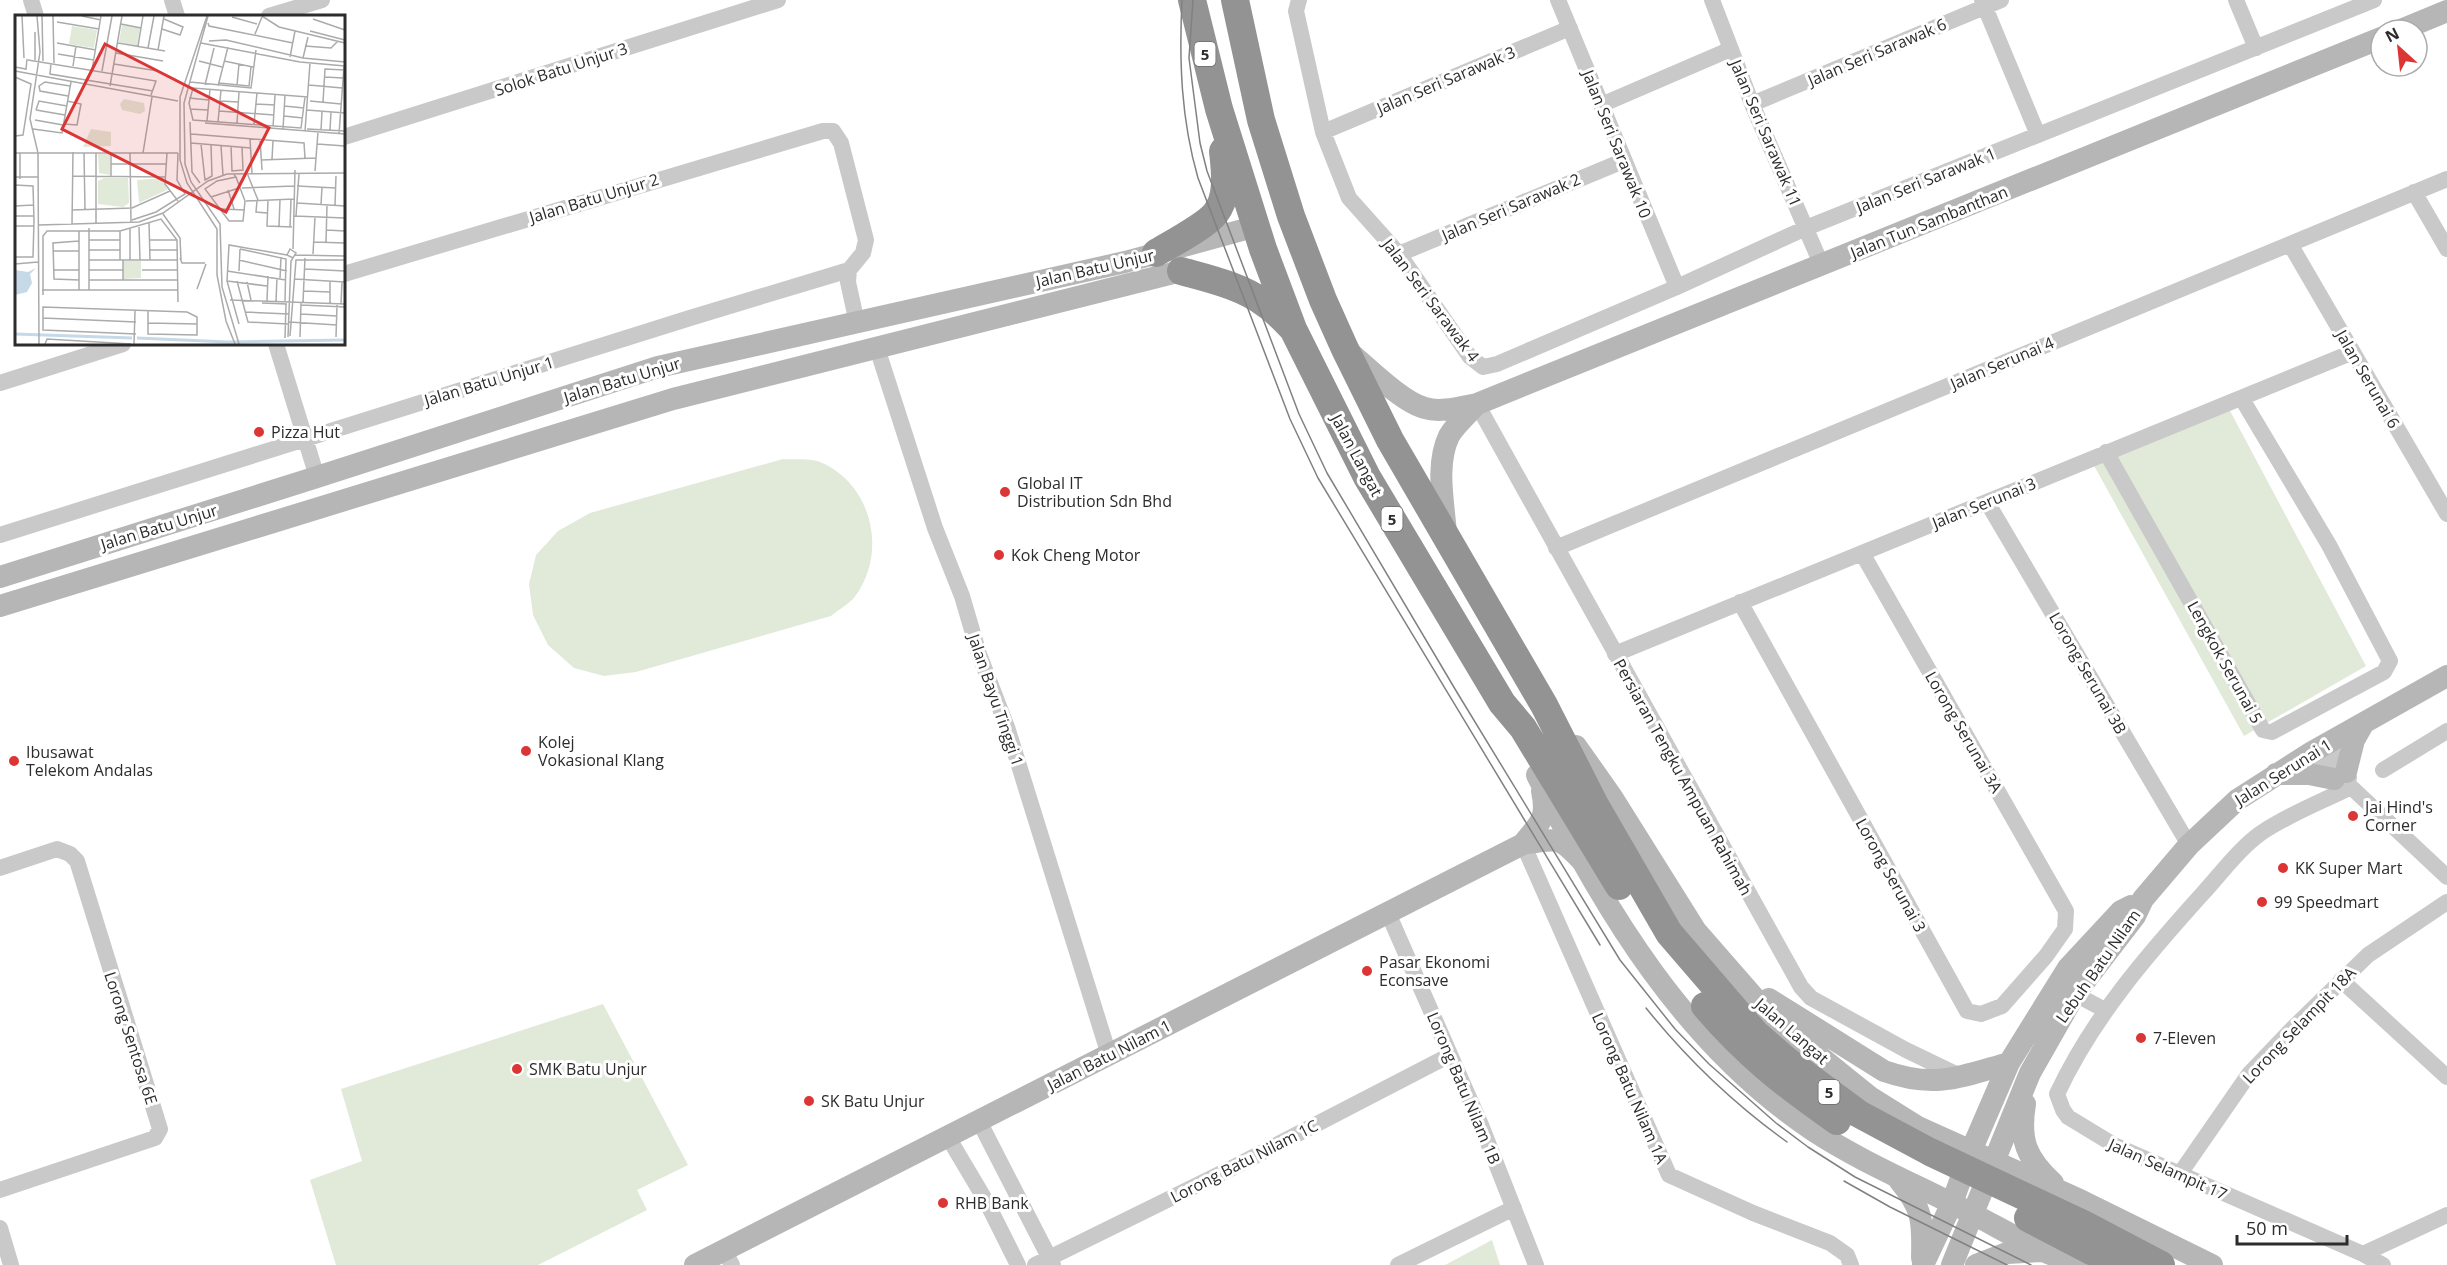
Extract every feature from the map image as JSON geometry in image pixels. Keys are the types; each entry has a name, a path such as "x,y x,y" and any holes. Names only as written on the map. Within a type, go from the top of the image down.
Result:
{"highway":[{"name":"5","path":"1192,0 1219,109 1257,226"},
{"name":"5","path":"1235,0 1261,120 1291,216 1323,300 1390,440 1446,534"},
{"path":"1156,253 1215,214 1223,195 1226,175 1219,109"},
{"path":"1257,226 1291,216"},
{"name":"Jalan Langat","path":"1257,226 1263,249 1293,329 1367,477 1502,704 1586,810 1669,933 1729,1005 1755,1033 1786,1060 1859,1114 1930,1152 2083,1224 2161,1265"},
{"path":"1181,271 1226,283 1267,304 1293,329"},
{"name":"Jalan Langat","path":"1446,534 1544,705 1586,810 1646,930 1670,965 1734,1039 1782,1083 1849,1130 2118,1265"}],"main road":[{"path":"2429,18 2447,11"},
{"name":"Jalan Tun Sambanthan","path":"1345,349 1404,397 1425,408 1446,409 1477,404 2369,43"},
{"name":"Jalan Batu Unjur","path":"0,577 657,367 1125,262 1257,226"},
{"name":"Jalan Batu Unjur","path":"0,606 672,399 1181,271"},
{"name":"Jalan Tun Sambanthan","path":"1446,534 1442,475 1445,447 1450,435 1477,404"},
{"path":"317,477 326,489 354,497"},
{"name":"Jalan Serunai 1","path":"2143,899 2189,845 2237,800 2320,748 2447,676"},
{"name":"Jalan Langat","path":"1502,704 1540,782 1602,897 1661,986 1736,1068 1773,1100 1815,1131 1895,1175 2044,1251 2073,1263"},
{"name":"Jalan Langat","path":"1544,705 1557,718 1612,797 1696,931 1772,1018 1870,1097 1918,1127 2061,1191 2212,1265"},
{"path":"2276,774 2309,774 2344,780 2354,740 2362,724"},
{"path":"1523,844 1545,816 1540,782"},
{"path":"1523,844 1549,839 1564,841 1583,862"},
{"name":"Jalan Batu Nilam 1","path":"695,1265 728,1258 948,1137 1523,844"},
{"name":"Lebuh Batu Nilam","path":"1952,1265 2030,1073 2075,994 2135,916 2143,899"},
{"name":"Lebuh Batu Nilam","path":"1922,1265 1952,1203 1971,1150 2009,1063 2068,968 2121,911 2143,899"},
{"path":"1731,972 1786,1010 1884,1071 1903,1078 1929,1082 1962,1077 2009,1063"},
{"path":"2030,1073 2022,1133 2026,1151 2035,1167 2061,1191"},
{"path":"1843,1147 1887,1154 1898,1143 1901,1137 1899,1125 1870,1097"},
{"path":"1895,1175 1915,1199 1920,1215 1922,1265"},
{"path":"2073,1263 2052,1245 2046,1230 2050,1215 2068,1207 2106,1213"},
{"path":"1976,1265 2007,1253 2044,1251"}],"street":[{"path":"31,0 36,15"},
{"path":"172,0 177,15"},
{"path":"272,15 322,0"},
{"name":"Solok Batu Unjur 3","path":"345,137 778,0"},
{"name":"Jalan Seri Sarawak 4","path":"1299,0 1296,11 1323,132 1349,198 1399,254 1470,357 1482,367"},
{"name":"Jalan Seri Sarawak 10","path":"1558,0 1677,287"},
{"name":"Jalan Seri Sarawak 11","path":"1712,0 1752,104 1822,266"},
{"name":"Jalan Seri Sarawak 6","path":"1752,104 1984,3 2001,0"},
{"path":"2236,0 2256,48"},
{"name":"Jalan Seri Sarawak 1","path":"1482,367 1497,363 1677,287 1806,228 2373,0"},
{"path":"1984,3 2038,135"},
{"name":"Jalan Seri Sarawak 3","path":"1323,132 1570,28"},
{"path":"1601,105 1731,49"},
{"name":"Jalan Batu Unjur 2","path":"345,274 823,131 833,131 841,143 866,240 862,253 849,270"},
{"name":"Jalan Seri Sarawak 2","path":"1399,254 1623,161"},
{"name":"Jalan Serunai 4","path":"1556,548 2447,178"},
{"path":"2414,192 2447,249"},
{"name":"Jalan Serunai 6","path":"2290,244 2447,514"},
{"path":"849,270 848,282 858,323"},
{"name":"Jalan Batu Unjur 1","path":"0,535 849,270"},
{"path":"1,381 120,345"},
{"path":"276,345 317,477"},
{"name":"Jalan Bayu Tinggi 1","path":"877,348 935,528 962,596 979,654 1007,727 1109,1054"},
{"name":"Jalan Serunai 3","path":"1615,654 2353,352"},
{"name":"Lengkok Serunai 5","path":"2106,452 2263,730 2272,732 2384,672 2390,661 2329,545 2242,399"},
{"name":"Persiaran Tengku Ampuan Rahimah","path":"1477,404 1791,972 1811,998 1906,1050 1962,1077"},
{"name":"Lorong Serunai 3B","path":"1987,502 2189,845"},
{"name":"Lorong Serunai 3A","path":"1862,553 2066,911"},
{"name":"Lorong Serunai 3","path":"1740,602 1967,1011 1981,1014 2002,1006 2046,956 2065,929 2066,911"},
{"path":"2383,770 2447,731"},
{"path":"2320,748 2344,780 2447,877"},
{"path":"2075,994 2105,1010 2156,945 2232,861 2260,834 2299,812 2344,780"},
{"name":"Lorong Batu Nilam 1A","path":"1523,844 1669,1175 1742,1208 1830,1243 1847,1255 1851,1265"},
{"name":"Lorong Sentosa 6E","path":"0,868 57,849 70,854 77,861 160,1129 154,1138 0,1190"},
{"name":"Lorong Selampit 18A","path":"2179,1175 2249,1074 2341,980 2368,955 2447,902"},
{"name":"Lorong Batu Nilam 1B","path":"1388,913 1450,1055 1536,1265"},
{"path":"2341,980 2447,1077"},
{"name":"Jalan Selampit 17","path":"2105,1010 2069,1069 2057,1094 2063,1110 2075,1123 2114,1145 2179,1175 2363,1254 2383,1265"},
{"name":"Lorong Batu Nilam 1C","path":"1046,1262 1450,1055"},
{"path":"979,1121 1046,1262"},
{"path":"948,1137 986,1202 1018,1265"},
{"path":"1398,1265 1514,1208"},
{"path":"2363,1254 2447,1215"},
{"path":"0,1228 11,1265"}],"green space":[{"path":"2229,409 2366,666 2244,736 2092,462"},
{"path":"783,459 820,462 838,472 852,485 862,501 869,520 872,539 871,558 866,577 856,595 848,603 831,616 636,672 604,676 574,668 548,645 533,615 529,584 536,555 558,531 590,513"},
{"path":"603,1004 688,1165 637,1190 647,1210 538,1265 336,1265 310,1180 362,1161 341,1089"},
{"path":"1492,1240 1500,1265 1445,1265"}],"tram line":[{"path":"1182,0 1182,90 1192,156 1198,178 1290,419 1318,478 1600,945"},
{"path":"1193,0 1189,58 1200,143 1207,171 1299,414 1327,473 1620,960 1675,1029 1709,1064 1776,1123 1808,1147 1855,1177 2031,1265"},
{"path":"1646,1008 1712,1080 1787,1142"},
{"path":"1844,1181 1890,1207 2007,1265"}],"place":[{"name":"Pizza Hut","path":"259,432"},
{"name":"Global IT Distribution Sdn Bhd","path":"1005,492"},
{"name":"Kok Cheng Motor","path":"999,555"},
{"name":"Kolej Vokasional Klang","path":"526,751"},
{"name":"Ibusawat Telekom Andalas","path":"14,761"},
{"name":"Jai Hind's Corner","path":"2353,816"},
{"name":"KK Super Mart","path":"2283,868"},
{"name":"99 Speedmart","path":"2262,902"},
{"name":"Pasar Ekonomi Econsave","path":"1367,971"},
{"name":"7-Eleven","path":"2141,1038"},
{"name":"SMK Batu Unjur","path":"517,1069"},
{"name":"SK Batu Unjur","path":"809,1101"},
{"name":"RHB Bank","path":"943,1203"}]}
